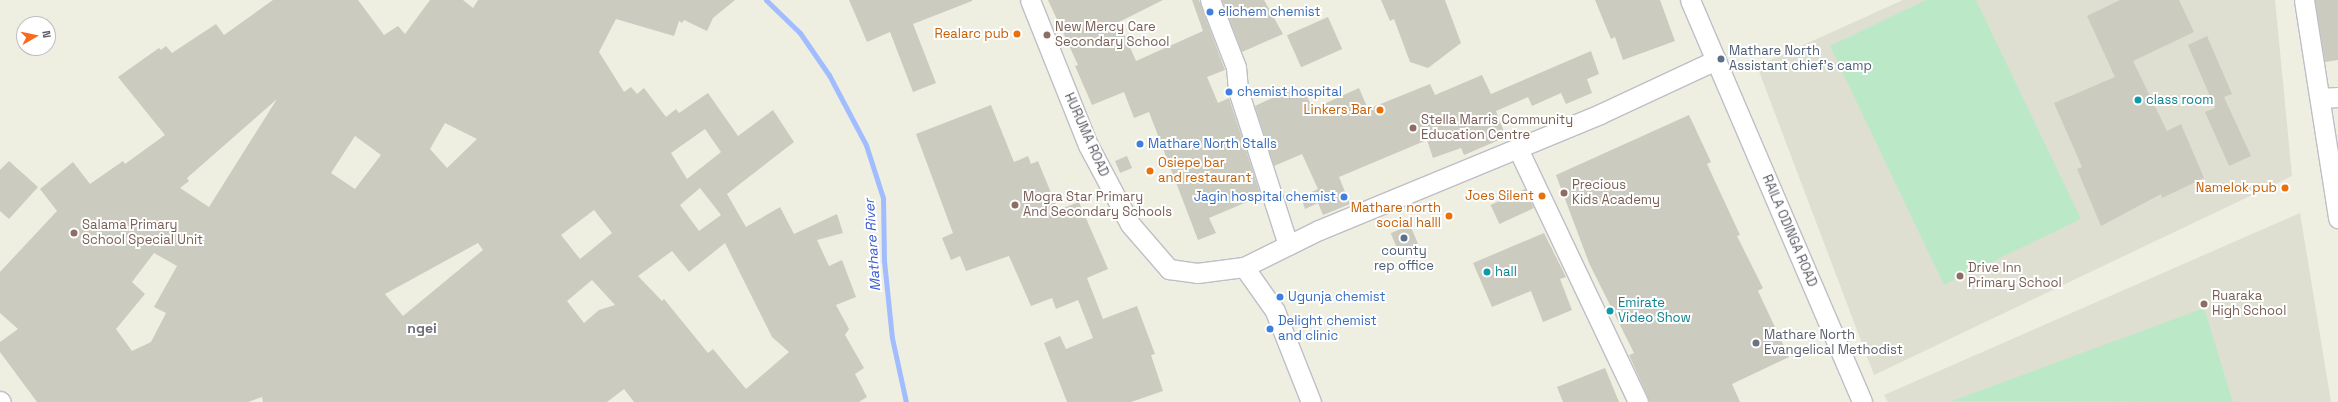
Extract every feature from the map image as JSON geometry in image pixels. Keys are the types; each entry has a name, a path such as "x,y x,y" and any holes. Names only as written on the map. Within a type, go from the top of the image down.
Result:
{"street":[{"name":"HURUMA ROAD","path":"1030,0 1088,145 1130,224 1169,269 1197,273 1244,267 1288,245 1600,114 1716,60"},
{"path":"1210,0 1236,67 1238,90 1288,245"},
{"name":"RAILA ODINGA ROAD","path":"1690,0 1862,402"},
{"path":"2304,0 2329,98 2338,218"},
{"path":"1518,149 1638,402"},
{"path":"1244,267 1275,311 1311,402"}],"shaded area":[{"name":"Drive Inn Primary School","path":"1903,0 2275,0 2292,176 1874,375 1757,66"},
{"name":"Ruaraka High School","path":"2300,213 2331,402 1888,402 1884,395"}],"green space":[{"path":"1926,0 1976,0 2081,219 1944,285 1830,46"},
{"path":"2204,308 2233,402 1952,401"}],"building":[{"path":"273,0 358,0 384,35 398,26 405,34 430,0 463,0 473,8 478,0 735,0 713,18 707,31 684,20 682,23 679,21 674,36 616,19 599,52 624,92 631,87 637,94 644,88 666,117 676,109 679,113 708,93 738,136 773,110 794,142 727,194 746,227 780,207 794,234 837,214 843,233 817,240 829,266 842,260 856,297 836,305 849,329 845,335 864,368 855,374 867,397 859,402 634,402 624,389 607,402 263,402 262,397 248,402 37,402 0,352 0,342 18,329 0,313 0,272 57,211 40,189 73,162 90,184 123,161 125,164 165,135 118,77 159,48 161,50 166,46 172,53 216,24 224,35","holes":["277,99 209,207 180,188 189,181 187,178","445,123 477,139 447,168 430,149","705,129 721,152 687,179 671,153","355,136 381,155 355,189 331,173","700,188 721,215 699,231 680,205","594,210 612,233 580,259 561,235","478,243 483,250 403,316 385,294","725,243 772,337 789,352 746,389 713,349 708,353 664,299 662,301 638,276 672,251 689,272","154,253 177,266 154,307 166,313 151,342 132,351 116,329 145,294 132,282","592,280 615,305 599,310 584,323 567,301"]},
{"path":"849,0 972,1 913,24 936,83 913,92 890,32 867,42"},
{"path":"1048,0 1163,0 1119,22 1136,61 1203,31 1192,0 1199,0 1225,70 1207,77 1218,103 1229,98 1261,196 1209,218 1216,233 1198,240 1149,112 1134,118 1124,92 1092,105 1075,66 1078,65"},
{"path":"1222,0 1264,0 1283,34 1242,52"},
{"path":"1381,0 1445,0 1461,43 1428,68 1410,62 1394,19 1390,21"},
{"path":"1595,0 1660,0 1675,41 1623,60 1615,37 1611,39"},
{"path":"2120,0 2179,0 2194,32 2133,61 2167,131 2181,124 2204,178 2162,198 2161,194 2101,226 2077,169 2082,167 2054,103 2115,77 2087,16"},
{"path":"2315,0 2338,0 2338,60 2325,62"},
{"path":"1328,17 1342,49 1301,67 1287,35"},
{"path":"2207,36 2232,94 2224,97 2251,156 2229,166 2205,112 2215,108 2188,45"},
{"path":"1591,51 1599,74 1587,79 1592,93 1566,104 1561,93 1532,106 1528,97 1496,111 1506,137 1464,155 1461,148 1433,158 1427,140 1339,177 1350,204 1323,215 1318,203 1305,209 1301,197 1318,189 1302,154 1274,166 1255,106 1296,87 1300,97 1306,94 1313,109 1359,88 1368,109 1430,84 1435,95 1482,75 1491,94"},
{"path":"991,105 1014,162 1028,156 1031,164 1038,161 1058,210 1079,202 1108,269 1087,278 1103,319 1137,306 1155,354 1151,355 1163,391 1131,402 1067,402 1044,343 1060,336 1066,349 1093,338 1078,300 1056,309 1052,298 1031,306 1009,256 966,271 960,256 951,260 942,238 953,233 916,134"},
{"path":"1689,115 1711,162 1707,164 1740,235 1737,236 1763,288 1758,291 1789,357 1732,384 1740,402 1650,402 1629,355 1634,353 1589,263 1556,175"},
{"path":"1127,156 1132,168 1120,173 1115,161"},
{"path":"9,161 38,187 9,219 0,211 0,170"},
{"path":"1525,189 1534,208 1499,224 1491,205"},
{"name":"county rep office","path":"1410,225 1418,244 1399,253 1391,233"},
{"path":"1544,233 1566,277 1560,279 1572,310 1543,322 1531,291 1492,307 1473,263"},
{"path":"1605,368 1619,402 1563,402 1557,387"}],"waterway":[{"name":"Mathare River","path":"766,0 800,33 829,75 866,145 883,198 884,261 892,338 906,402"}],"place":[{"name":"elichem chemist","path":"1210,12"},
{"name":"Realarc pub","path":"1017,34"},
{"name":"New Mercy Care Secondary School","path":"1047,35"},
{"name":"Mathare North Assistant chief's camp","path":"1721,59"},
{"name":"chemist hospital","path":"1229,92"},
{"name":"class room","path":"2138,100"},
{"name":"Linkers Bar","path":"1380,110"},
{"name":"Stella Marris Community Education Centre","path":"1413,128"},
{"name":"Mathare North Stalls","path":"1140,144"},
{"name":"Osiepe bar and restaurant","path":"1150,171"},
{"name":"Namelok pub","path":"2285,188"},
{"name":"Precious Kids Academy","path":"1564,193"},
{"name":"Joes Silent","path":"1542,196"},
{"name":"Jagin hospital chemist","path":"1344,197"},
{"name":"Mogra Star Primary And Secondary Schools","path":"1015,205"},
{"name":"Mathare north social halll","path":"1449,216"},
{"name":"Salama Primary School Special Unit","path":"74,233"},
{"name":"county rep office","path":"1404,238"},
{"name":"hall","path":"1487,272"},
{"name":"Drive Inn Primary School","path":"1960,276"},
{"name":"Ugunja chemist","path":"1280,297"},
{"name":"Ruaraka High School","path":"2204,304"},
{"name":"Emirate Video Show","path":"1610,311"},
{"name":"Delight chemist and clinic","path":"1270,329"},
{"name":"Mathare North Evangelical Methodist","path":"1756,343"}],"district":[{"name":"ngei","path":"422,328"}]}
